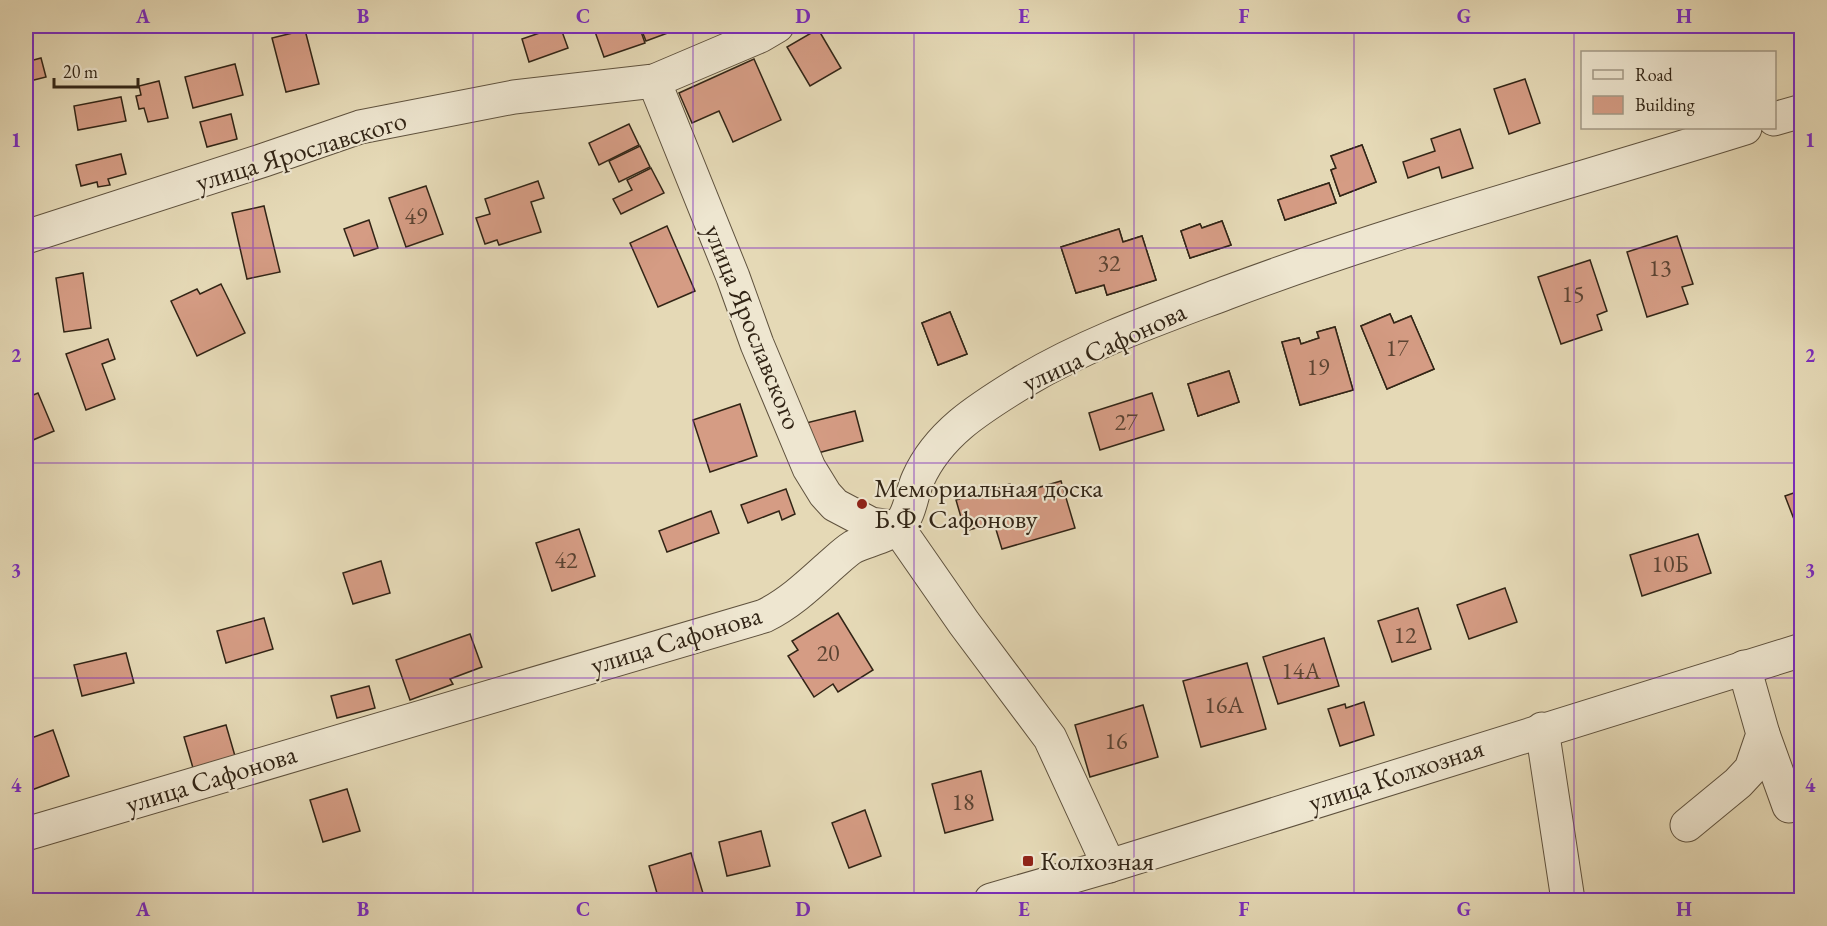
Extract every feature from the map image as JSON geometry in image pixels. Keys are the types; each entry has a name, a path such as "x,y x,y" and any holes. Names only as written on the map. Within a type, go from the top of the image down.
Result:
{"street":[{"name":"улица Ярославского","path":"26,237 360,127 514,98 654,81 760,36 777,26"},
{"name":"улица Ярославского","path":"654,81 733,277 757,344 809,468 825,494 842,509 871,524 898,528"},
{"path":"1776,118 1802,111"},
{"name":"улица Сафонова","path":"26,834 764,616 802,591 851,548 898,528 910,508 916,481 930,455 950,432 995,399 1058,362 1127,330 1274,275 1440,220 1742,129"},
{"path":"898,528 964,623 1050,738 1109,866"},
{"name":"улица Колхозная","path":"991,900 1109,866 1542,729 1802,650"},
{"path":"1744,667 1763,734 1789,806"},
{"path":"1542,729 1568,900"},
{"path":"1686,825 1738,783 1751,769 1763,734"}],"building":[{"path":"560,26 568,48 529,62 522,39"},
{"path":"593,26 639,26 645,43 604,57"},
{"path":"640,26 683,26 684,27 646,41"},
{"path":"818,29 841,68 810,86 787,47"},
{"path":"305,30 319,84 286,92 272,38"},
{"path":"41,58 46,77 26,82 26,62"},
{"path":"754,59 781,120 733,142 719,111 692,123 679,93"},
{"path":"235,64 243,95 193,108 185,77"},
{"path":"1525,79 1540,123 1509,134 1494,89"},
{"path":"159,81 168,118 148,122 144,108 139,109 136,96 141,95 139,86"},
{"path":"121,97 126,121 78,130 74,106"},
{"path":"231,114 237,139 207,147 200,122"},
{"path":"629,124 639,145 599,165 589,143"},
{"path":"1460,129 1473,168 1442,178 1439,167 1408,178 1403,162 1435,151 1431,139"},
{"path":"1362,145 1376,182 1340,196 1331,170 1336,168 1331,156"},
{"path":"1362,145 1376,182 1340,196 1331,170 1336,168 1331,156"},
{"path":"640,146 650,167 619,182 609,161"},
{"path":"121,154 126,174 108,179 110,185 98,187 97,182 81,186 76,165"},
{"path":"651,168 664,193 621,214 613,199 632,190 627,180"},
{"path":"538,181 544,198 531,202 541,232 499,245 497,240 485,244 476,218 490,214 485,199"},
{"path":"1329,183 1336,203 1285,220 1278,200"},
{"path":"1329,183 1336,203 1285,220 1278,200"},
{"path":"426,186 443,234 406,247 389,198"},
{"path":"264,206 280,272 247,279 232,213"},
{"path":"369,220 378,248 354,256 344,229"},
{"path":"1222,221 1231,245 1190,258 1181,231 1200,224 1202,228"},
{"path":"1222,221 1231,245 1190,258 1181,231 1200,224 1202,228"},
{"path":"667,226 695,291 658,307 630,243"},
{"path":"1119,229 1123,242 1142,236 1156,280 1107,295 1104,285 1076,293 1061,247"},
{"path":"1119,229 1123,242 1142,236 1156,280 1107,295 1104,285 1076,293 1061,247"},
{"path":"1677,236 1693,284 1682,287 1688,304 1647,317 1627,252"},
{"path":"1590,260 1607,311 1597,315 1602,330 1561,344 1538,277"},
{"path":"83,273 91,328 64,332 56,278"},
{"path":"221,284 245,333 197,356 171,301 197,289 200,294"},
{"path":"950,312 967,354 938,365 922,323"},
{"path":"950,312 967,354 938,365 922,323"},
{"path":"1390,314 1394,323 1411,316 1434,369 1387,389 1361,326"},
{"path":"1390,314 1394,323 1411,316 1434,369 1387,389 1361,326"},
{"path":"1335,327 1353,390 1300,405 1282,342 1299,338 1301,344 1319,338 1317,332"},
{"path":"1335,327 1353,390 1300,405 1282,342 1299,338 1301,344 1319,338 1317,332"},
{"path":"108,339 115,359 102,364 115,399 86,410 66,354"},
{"path":"1229,371 1239,402 1198,416 1188,384"},
{"path":"1229,371 1239,402 1198,416 1188,384"},
{"path":"38,393 54,431 26,443 26,398"},
{"path":"1152,393 1164,430 1100,450 1089,413"},
{"path":"740,404 757,456 710,472 693,420"},
{"path":"855,411 863,441 814,454 806,423"},
{"path":"1061,481 1075,528 1002,549 994,523 965,531 956,500 1010,484 1013,495"},
{"path":"786,489 795,514 782,520 779,511 748,523 741,505"},
{"path":"1802,490 1802,540 1785,496"},
{"path":"711,511 719,533 667,552 659,531"},
{"path":"579,529 595,576 552,591 536,543"},
{"path":"1698,534 1711,573 1642,596 1630,555"},
{"path":"381,561 390,593 353,604 343,573"},
{"path":"1505,588 1517,622 1469,639 1457,605"},
{"path":"1418,608 1431,649 1392,662 1378,621"},
{"path":"838,613 873,670 838,692 833,684 814,697 788,656 798,650 792,641"},
{"path":"264,618 273,649 226,663 217,631"},
{"path":"470,634 482,667 450,679 453,684 410,700 396,660"},
{"path":"1324,638 1339,686 1278,704 1263,657"},
{"path":"126,653 134,683 82,696 74,665"},
{"path":"1247,663 1266,729 1201,747 1183,681"},
{"path":"369,686 375,708 337,718 331,696"},
{"path":"1364,702 1374,735 1340,746 1328,709 1345,704 1346,708"},
{"path":"1143,705 1158,757 1090,777 1075,725"},
{"path":"226,725 235,756 193,768 184,737"},
{"path":"53,730 69,776 29,791 26,782 26,740"},
{"path":"981,771 993,820 945,833 932,784"},
{"path":"347,789 360,831 323,842 310,800"},
{"path":"865,810 881,856 849,868 832,823"},
{"path":"761,831 770,866 727,876 719,842"},
{"path":"691,853 705,900 659,900 649,866"}],"place":[{"name":"Мемориальная доска Б.Ф. Сафонову","path":"862,504"},
{"name":"Колхозная","path":"1028,861"}]}
